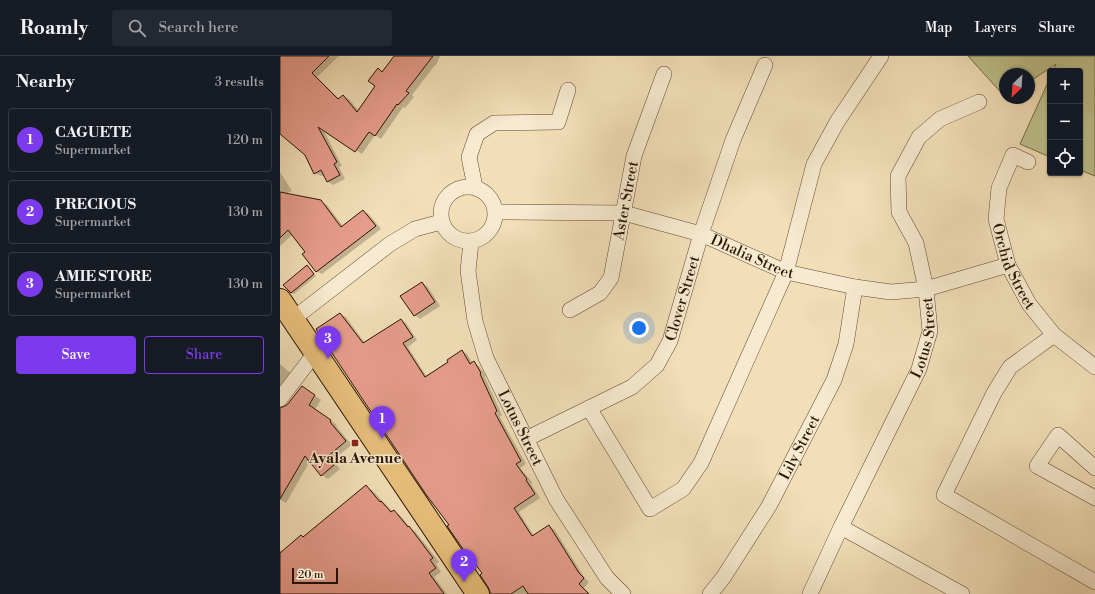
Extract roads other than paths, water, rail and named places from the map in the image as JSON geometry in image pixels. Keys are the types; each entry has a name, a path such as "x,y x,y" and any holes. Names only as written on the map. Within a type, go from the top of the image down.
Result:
{"main road":[{"path":"280,300 474,592"}],"street":[{"path":"589,408 650,509 684,489 701,464 786,272 814,164 837,122 881,56"},
{"name":"Clover Street","path":"526,439 632,387 656,366 670,341 701,234 733,140 765,65"},
{"name":"Aster Street","path":"570,310 600,293 611,278 634,156 664,74"},
{"path":"475,188 469,157 477,134 494,123 558,122 568,90"},
{"name":"Lotus Street","path":"810,594 841,527 919,369 930,331 926,289 916,243 899,212 898,176 919,137 940,119 979,102"},
{"name":"Orchid Street","path":"1028,162 1013,155 999,188 996,219 1008,265 1029,304 1054,335 1095,367"},
{"path":"465,187 483,191 494,203 496,212 492,228 487,235 479,240 471,242 461,241 452,237 441,222 443,203 448,195 456,189 465,187"},
{"name":"Dhalia Street","path":"496,212 624,213 701,234 786,272 855,287 891,292 926,289 1008,265"},
{"path":"293,319 390,244 415,228 441,222"},
{"name":"Lotus Street","path":"471,242 468,271 475,321 486,358 556,499 607,578 623,594"},
{"name":"Lily Street","path":"710,594 723,578 769,506 834,380 846,344 855,287"},
{"path":"1054,335 1010,367 994,393 944,495 1095,582"},
{"path":"280,399 315,352"},
{"path":"1095,468 1058,435 1037,466 1095,498"},
{"path":"841,527 962,594"}],"place":[{"name":"AMIE STORE","path":"328,359"},
{"name":"CAGUETE","path":"382,439"},
{"name":"Ayala Avenue","path":"355,443"},
{"name":"PRECIOUS","path":"464,582"}]}
